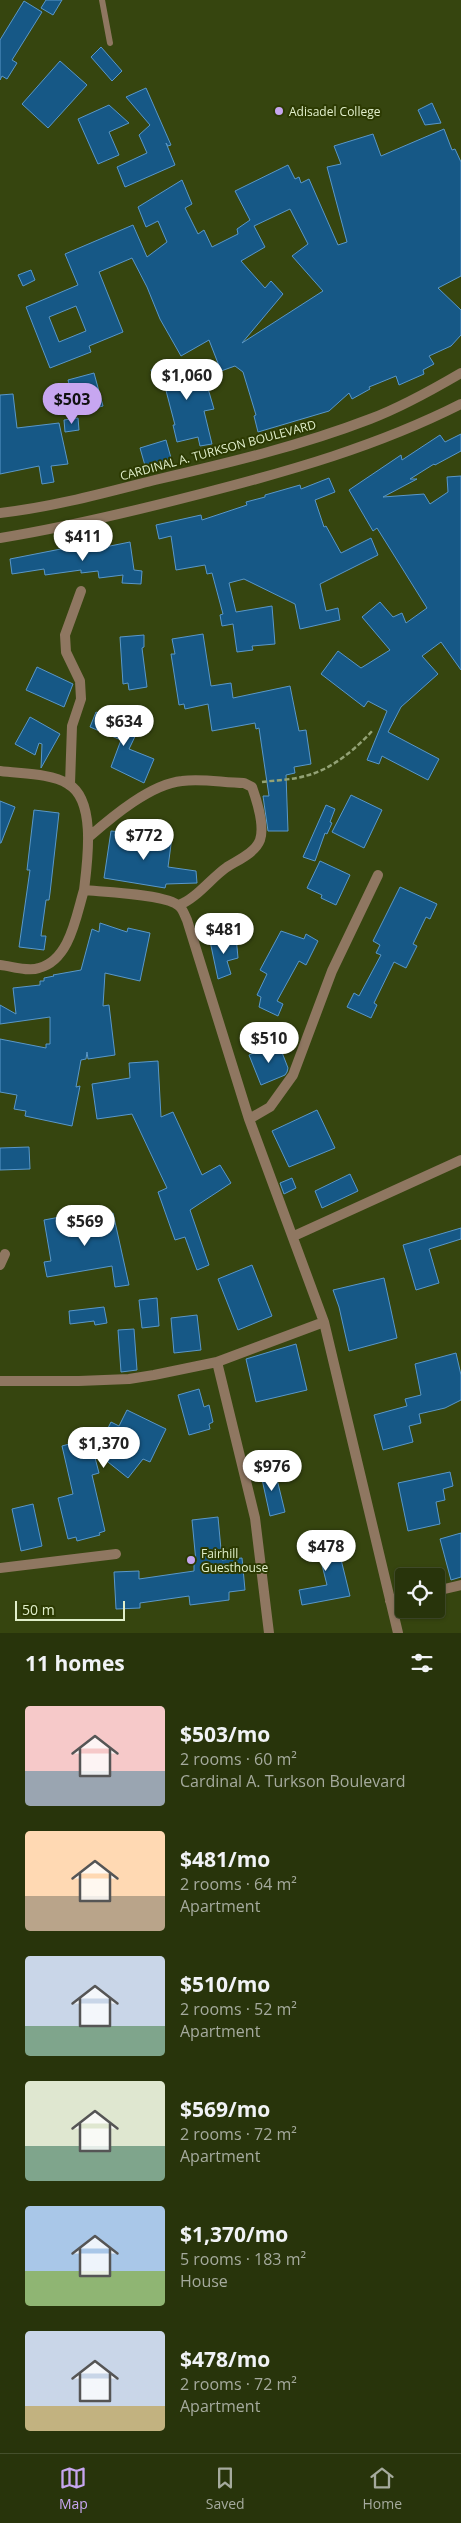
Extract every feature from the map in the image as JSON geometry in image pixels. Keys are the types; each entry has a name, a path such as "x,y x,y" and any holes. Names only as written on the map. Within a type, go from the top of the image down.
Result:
{"street":[{"name":"CARDINAL A. TURKSON BOULEVARD","path":"0,513 30,510 112,491 303,442 371,419 408,402 461,373"},
{"path":"0,538 116,516 333,458 433,418 461,404"},
{"path":"70,784 72,726 81,698 80,681 66,652 65,635 81,591"},
{"path":"0,771 54,779 70,784 78,794 85,810 90,836 84,890 71,933 56,958 39,968 0,965"},
{"path":"84,890 146,896 179,905 186,903 216,876 252,850 260,840 260,818 252,787 244,783 179,781 158,788 139,799 90,836"},
{"path":"249,1118 270,1107 293,1075 332,971 378,875"},
{"path":"179,905 194,934 249,1118 294,1236 324,1322 398,1633"},
{"path":"294,1236 461,1160"},
{"path":"0,1265 5,1254"},
{"path":"0,1381 129,1379 217,1362 324,1322"},
{"path":"217,1362 255,1518 269,1633"},
{"path":"0,1568 116,1554"},
{"path":"445,1589 461,1585"},
{"path":"390,1601 395,1600"}],"lane":[{"path":"102,0 110,43"}],"path":[{"path":"252,787 261,782 305,776 322,770 359,745 374,730"}],"building":[{"path":"46,0 62,0 53,15 41,8"},
{"path":"24,1 42,12 12,60 17,63 7,79 2,76 0,80 0,40"},
{"path":"101,47 122,71 112,81 91,57"},
{"path":"60,61 87,85 48,128 22,104"},
{"path":"146,88 171,145 168,146 166,143 175,165 125,187 117,167 147,153 139,135 150,125 126,97"},
{"path":"432,103 441,123 425,125 418,110"},
{"path":"109,105 129,123 109,132 119,155 98,164 78,119"},
{"path":"444,129 452,150 455,149 461,162 461,276 438,288 461,310 461,335 451,346 429,356 434,364 423,370 424,374 399,385 396,376 369,387 370,389 352,399 349,393 329,411 258,432 254,416 256,415 243,372 235,366 221,371 209,340 181,356 160,319 147,287 132,258 99,272 123,332 89,346 91,352 50,368 26,307 78,285 65,254 133,225 147,257 167,242 158,221 146,227 138,207 182,180 192,204 185,208 198,234 204,230 212,247 238,234 237,229 250,220 235,191 288,165 295,179 299,177 301,183 309,179 338,245 347,242 327,167 341,164 334,146 373,134 381,156","holes":["290,209 308,244 292,256 323,291 242,343 283,294 271,281 265,288 241,261 265,247 254,226","76,306 86,331 59,342 49,317"]},
{"path":"31,270 35,280 23,286 18,275"},
{"path":"191,360 197,377 204,375 214,409 204,411 212,444 200,446 198,437 177,442 173,425 175,425 164,383 156,385 151,370"},
{"path":"94,373 103,406 76,413 68,380"},
{"path":"13,394 17,428 59,423 68,464 51,466 54,482 42,484 39,466 0,474 0,395"},
{"path":"78,418 79,430 65,432 64,420"},
{"path":"461,434 461,451 434,464 410,479 417,479 383,497 424,494 430,504 448,492 447,477 461,476 461,670 441,642 422,656 438,674 401,707 388,732 439,759 428,780 382,756 379,764 367,760 387,711 368,701 364,707 321,674 338,651 361,668 390,650 362,617 380,602 393,617 402,613 406,623 427,608 377,528 373,531 349,490 401,455 402,460 440,435 445,442"},
{"path":"166,440 171,458 146,469 140,448"},
{"path":"329,478 335,492 315,500 324,527 326,526 341,553 371,538 378,555 320,584 326,611 338,608 340,620 300,629 295,604 244,579 229,583 236,612 272,606 275,644 252,646 253,650 237,652 233,624 222,626 220,615 223,614 212,573 207,574 205,565 176,570 171,536 159,539 156,525 201,515 202,520 247,505 246,502 265,497 265,495 300,485 301,489"},
{"path":"130,542 134,570 142,571 141,584 122,583 123,575 99,578 98,571 81,573 81,570 45,575 44,569 12,574 10,559 76,546 77,549 105,547"},
{"path":"203,634 211,686 231,683 233,698 290,686 299,731 306,730 311,764 294,767 295,773 286,775 288,831 268,831 263,796 269,796 259,728 256,729 255,723 212,731 208,704 185,709 184,704 179,705 171,654 175,654 172,639"},
{"path":"144,635 144,647 142,648 147,687 129,690 128,683 123,684 120,637"},
{"path":"37,667 73,684 64,707 26,690"},
{"path":"96,712 127,725 129,721 140,726 129,749 154,759 144,783 111,767 121,740 90,727"},
{"path":"30,717 60,734 41,768 42,744 39,743 35,755 15,744"},
{"path":"351,795 382,810 364,848 332,832"},
{"path":"0,801 15,807 1,843 0,843"},
{"path":"326,805 335,809 330,822 332,823 327,834 325,833 315,861 303,857"},
{"path":"34,810 59,813 49,900 46,900 41,936 46,936 44,950 19,947 30,870 27,870"},
{"path":"111,831 172,837 168,867 196,871 197,883 166,884 165,888 104,878"},
{"path":"320,861 350,875 336,905 321,898 322,895 307,888"},
{"path":"400,887 437,904 430,919 426,917 413,944 417,946 406,968 394,962 374,1003 377,1005 371,1018 347,1007 354,993 359,996 381,955 376,953 380,945 373,941"},
{"path":"100,923 127,932 128,928 150,933 140,981 105,973 103,1006 109,1005 115,1055 88,1059 87,1052 86,1059 81,1060 76,1087 80,1086 72,1126 25,1116 26,1111 14,1109 17,1095 0,1092 0,1039 46,1048 46,1044 50,1044 50,1017 0,1024 0,1005 16,1014 13,988 40,985 40,981 44,981 44,978 81,970 92,929 99,932"},
{"path":"281,931 304,939 306,934 318,941 306,965 299,961 277,1001 283,1004 278,1016 259,1007 261,997 257,995 267,974 260,970"},
{"path":"236,936 238,958 227,961 231,974 218,979 210,941"},
{"path":"278,1042 288,1068 287,1072 285,1075 261,1085 249,1055"},
{"path":"158,1061 161,1117 173,1112 202,1175 220,1165 231,1183 190,1210 209,1265 197,1270 185,1237 175,1240 158,1192 167,1188 132,1114 97,1119 92,1084 130,1078 129,1063"},
{"path":"317,1110 335,1148 289,1167 272,1131"},
{"path":"29,1147 30,1169 0,1170 0,1148"},
{"path":"350,1174 358,1191 322,1208 315,1191"},
{"path":"292,1178 296,1188 284,1194 280,1183"},
{"path":"113,1213 129,1285 115,1287 112,1266 47,1277 44,1262 51,1261 44,1220 76,1214 77,1222"},
{"path":"461,1228 461,1239 429,1249 439,1283 416,1290 403,1245"},
{"path":"252,1265 272,1316 238,1330 218,1279"},
{"path":"384,1278 397,1338 349,1351 333,1290"},
{"path":"157,1298 159,1326 142,1328 139,1300"},
{"path":"104,1307 107,1323 95,1325 94,1321 70,1324 69,1311"},
{"path":"197,1315 201,1350 174,1353 171,1318"},
{"path":"134,1329 137,1370 121,1372 118,1330"},
{"path":"296,1344 307,1390 256,1402 246,1359"},
{"path":"456,1353 461,1375 461,1400 445,1408 419,1414 421,1423 409,1426 413,1442 383,1450 374,1415 407,1406 405,1399 421,1395 415,1364"},
{"path":"199,1389 204,1407 209,1405 213,1422 209,1424 210,1429 189,1435 178,1395"},
{"path":"127,1410 166,1429 150,1462 143,1459 128,1478 93,1450 99,1473 92,1475 105,1531 99,1533 100,1535 77,1541 76,1537 68,1539 58,1498 73,1494 62,1446 105,1434 111,1422 119,1426"},
{"path":"274,1467 285,1512 270,1516 260,1470"},
{"path":"450,1472 453,1486 443,1489 445,1500 436,1502 440,1524 408,1531 398,1483"},
{"path":"33,1504 42,1546 21,1551 12,1509"},
{"path":"218,1517 222,1560 242,1558 245,1590 229,1592 229,1600 190,1605 189,1596 140,1603 140,1608 116,1609 114,1572 139,1571 139,1579 194,1571 194,1563 196,1562 192,1520"},
{"path":"461,1533 461,1577 451,1580 440,1539"},
{"path":"335,1535 350,1596 302,1605 299,1590 327,1585 319,1553 305,1556 302,1543"}],"place":[{"name":"Adisadel College","path":"279,111"},
{"name":"Fairhill Guesthouse","path":"191,1560"}]}
